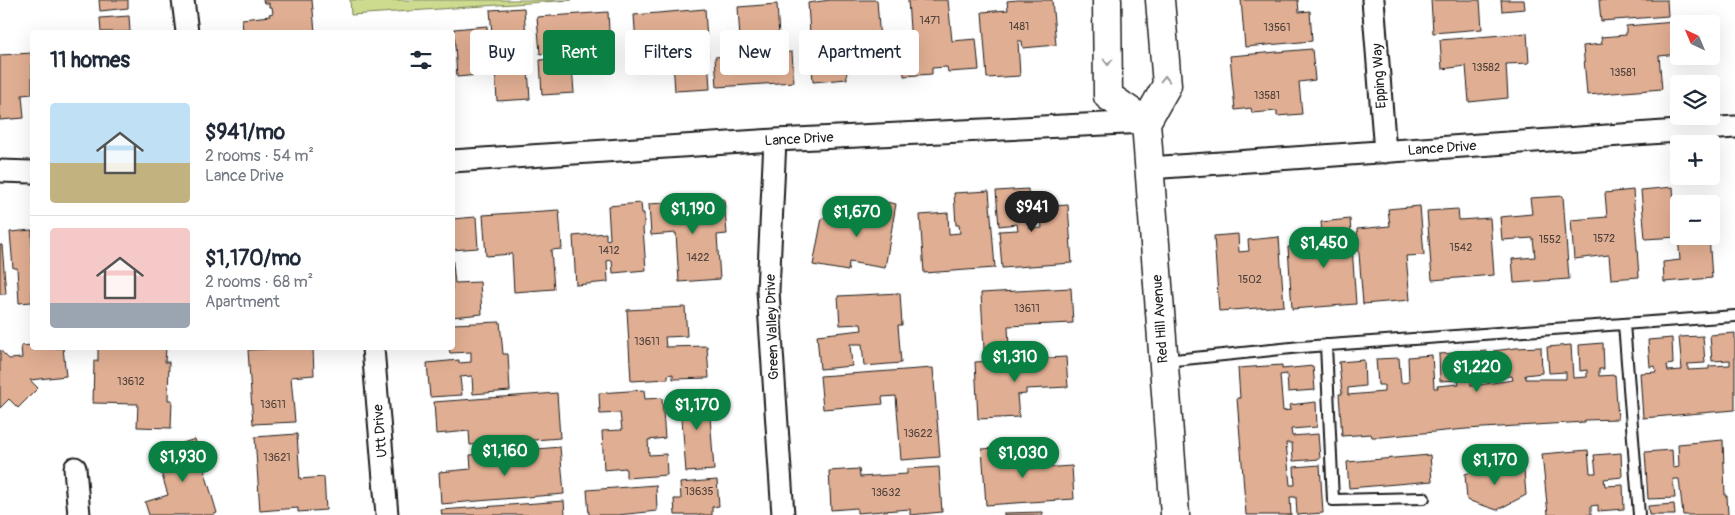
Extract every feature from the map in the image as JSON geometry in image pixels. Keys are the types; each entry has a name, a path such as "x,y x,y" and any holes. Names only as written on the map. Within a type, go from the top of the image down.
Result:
{"main road":[{"path":"1108,0 1108,96 1146,122 1167,84 1160,0"},
{"name":"Red Hill Avenue","path":"1146,122 1175,515"}],"street":[{"path":"183,0 187,30"},
{"name":"Epping Way","path":"1373,0 1385,152"},
{"name":"Lance Drive","path":"455,161 774,140 1146,122"},
{"name":"Lance Drive","path":"1150,168 1735,127"},
{"name":"Green Valley Drive","path":"774,140 768,291 783,515"},
{"path":"0,171 30,172"},
{"name":"Utt Drive","path":"373,350 387,515"},
{"path":"75,468 80,515"}],"lane":[{"path":"1163,361 1326,345 1735,316"},
{"path":"1624,324 1639,515"},
{"path":"1326,345 1333,500 1424,498"}],"green space":[{"path":"350,0 572,0 351,15"}],"building":[{"path":"99,0 128,0 128,8 100,11"},
{"path":"263,0 312,0 315,30 243,30 242,19 270,16 269,14 273,13 269,3 264,3"},
{"path":"830,0 877,0 879,30 810,30 808,3"},
{"path":"908,0 948,0 952,41 976,39 979,70 948,72 947,67 932,68 932,74 919,75 919,30 910,30"},
{"path":"1052,0 1056,45 1023,48 1022,41 1018,41 1020,76 987,78 982,12 1008,10 1007,1"},
{"path":"1241,0 1298,0 1299,12 1310,11 1312,41 1245,47"},
{"path":"1431,0 1480,0 1482,29 1433,33"},
{"path":"1501,0 1524,0 1525,9 1502,11"},
{"path":"1599,0 1667,0 1668,16 1601,21"},
{"path":"777,4 779,30 739,30 738,7"},
{"path":"524,8 525,30 492,30 490,10"},
{"path":"705,9 706,30 635,30 634,15"},
{"path":"608,12 609,30 543,30 543,54 540,54 537,17"},
{"path":"129,16 130,30 101,30 100,18"},
{"path":"1670,22 1670,55 1659,56 1662,89 1587,95 1583,46 1602,44 1601,37 1626,35 1626,26"},
{"path":"487,26 487,30 470,30 470,75 479,75 457,77 454,29"},
{"path":"1527,33 1529,63 1506,64 1508,98 1469,102 1466,66 1442,69 1440,40"},
{"path":"1312,49 1315,80 1299,82 1302,114 1277,116 1277,111 1252,113 1251,108 1235,110 1230,56"},
{"path":"789,52 792,52 794,82 717,87 715,57 720,57 720,75 789,75"},
{"path":"30,53 30,94 22,95 24,118 0,120 0,55"},
{"path":"540,60 543,60 543,75 573,75 574,93 542,95"},
{"path":"495,75 528,75 530,99 497,101"},
{"path":"674,75 709,75 710,89 675,91"},
{"path":"813,75 847,75 847,79 813,82"},
{"path":"1673,187 1673,195 1670,195 1670,237 1645,239 1641,190"},
{"path":"1028,189 1030,229 1042,228 1040,207 1068,205 1072,263 1002,268 999,231 1018,230 1017,224 999,226 996,191"},
{"path":"1633,190 1639,277 1611,279 1609,255 1574,259 1571,220 1607,217 1605,193"},
{"path":"989,191 995,268 924,273 920,215 948,213 949,234 960,233 959,225 956,225 954,193"},
{"path":"1563,196 1569,279 1514,283 1512,259 1535,257 1533,238 1502,240 1500,217 1532,214 1530,198"},
{"path":"864,198 896,204 885,268 849,262 848,271 813,265 822,218 854,224 853,230 858,231"},
{"path":"724,199 727,234 717,235 720,279 679,282 676,233 651,235 649,204"},
{"path":"641,203 642,213 644,213 643,228 646,270 613,273 612,260 607,261 608,282 576,285 573,236 606,233 606,240 610,239 608,206"},
{"path":"1420,206 1424,255 1406,256 1410,300 1363,304 1357,229 1390,226 1388,209"},
{"path":"1458,209 1459,220 1490,218 1494,275 1432,280 1427,211"},
{"path":"559,210 562,249 551,250 554,289 514,292 512,254 486,256 483,215"},
{"path":"476,217 478,248 455,250 455,219"},
{"path":"1350,219 1356,304 1292,309 1288,247 1323,244 1321,222"},
{"path":"30,230 30,302 19,303 17,268 13,268 10,232"},
{"path":"1238,234 1239,252 1249,251 1248,240 1279,237 1284,306 1219,311 1214,236"},
{"path":"0,245 2,245 6,294 0,294"},
{"path":"1679,245 1710,245 1712,278 1664,282 1663,262 1680,260"},
{"path":"480,282 482,314 455,317 455,283"},
{"path":"1071,288 1073,323 1008,326 1009,349 984,350 981,293"},
{"path":"900,293 902,325 898,325 901,363 864,366 862,344 850,344 852,366 820,369 817,335 862,330 861,324 840,325 838,296"},
{"path":"685,307 687,336 665,337 666,347 707,346 709,378 673,379 673,374 668,375 668,379 631,381 627,310"},
{"path":"500,322 503,354 508,354 510,391 473,394 472,376 460,377 462,395 430,397 427,363 459,360 459,363 471,362 471,352 450,353 449,350 455,350 455,324"},
{"path":"1735,333 1735,410 1643,418 1640,373 1656,372 1655,366 1650,367 1648,340 1672,338 1673,364 1667,365 1668,371 1682,370 1679,337 1703,336 1705,363 1688,364 1688,370 1709,369 1709,366 1730,365 1730,360 1712,361 1710,335"},
{"path":"1603,343 1604,369 1599,369 1599,376 1615,375 1618,419 1466,429 1381,437 1372,437 1371,434 1342,436 1339,394 1342,394 1339,362 1364,360 1365,386 1348,388 1348,395 1384,392 1384,385 1378,385 1376,359 1399,358 1401,383 1409,382 1408,357 1432,355 1434,388 1438,388 1437,386 1459,384 1458,380 1440,381 1439,354 1486,351 1488,378 1471,379 1471,386 1513,380 1512,376 1495,377 1493,351 1516,348 1541,347 1542,373 1525,375 1526,379 1566,379 1566,372 1549,373 1547,347 1571,345 1573,378 1587,377 1587,370 1580,371 1579,345"},
{"path":"30,345 30,350 63,350 66,376 30,380 38,388 18,408 9,399 0,408 0,350 9,359 22,358 21,346"},
{"path":"98,350 166,350 165,362 169,362 168,400 172,400 171,428 137,427 138,404 93,403 94,361 98,361"},
{"path":"248,350 313,350 314,375 291,377 295,422 253,424"},
{"path":"1066,357 1068,387 1026,389 1026,394 1017,395 1019,417 978,419 975,362"},
{"path":"1282,365 1282,369 1313,366 1315,390 1288,392 1287,374 1280,375 1283,411 1290,410 1289,405 1316,402 1317,427 1291,429 1292,436 1318,434 1320,459 1293,461 1292,443 1286,443 1290,485 1295,485 1294,467 1320,465 1323,513 1297,515 1296,497 1290,497 1291,515 1246,515 1237,398 1240,398 1238,368"},
{"path":"933,368 940,457 901,460 896,396 882,397 883,404 823,409 820,376"},
{"path":"644,390 645,399 662,398 665,438 648,440 649,455 666,454 667,475 626,478 626,468 604,470 602,431 622,430 620,413 600,414 599,393"},
{"path":"708,390 714,470 686,472 680,392"},
{"path":"557,393 560,438 470,445 469,431 436,434 434,402"},
{"path":"297,434 300,479 324,477 326,510 298,512 298,508 260,511 255,437"},
{"path":"195,439 217,513 212,515 149,515 145,502 168,495 155,452"},
{"path":"1723,440 1725,496 1727,496 1728,515 1683,515 1679,479 1673,479 1675,498 1648,499 1645,452 1672,450 1673,468 1679,467 1678,444"},
{"path":"1024,446 1025,469 1072,466 1074,499 986,505 982,449"},
{"path":"560,447 564,494 441,504 439,472 471,469 470,455"},
{"path":"1588,450 1590,473 1596,473 1594,455 1621,453 1622,477 1604,479 1605,486 1623,485 1624,509 1598,511 1598,505 1591,506 1591,515 1547,515 1542,454"},
{"path":"1430,455 1432,481 1349,488 1347,462"},
{"path":"1494,464 1524,470 1526,495 1497,510 1467,500 1465,474"},
{"path":"939,467 942,512 910,515 910,509 857,513 857,508 831,510 829,471 859,469 860,477 907,474 907,469"},
{"path":"717,480 719,506 712,507 712,515 675,515 674,499 681,499 680,483"},
{"path":"656,485 657,511 618,515 589,515 587,490"},
{"path":"564,501 565,515 442,515 441,510"},
{"path":"1674,504 1675,515 1649,515 1648,506"},
{"path":"1043,512 1043,515 1004,515 1004,513"}]}
